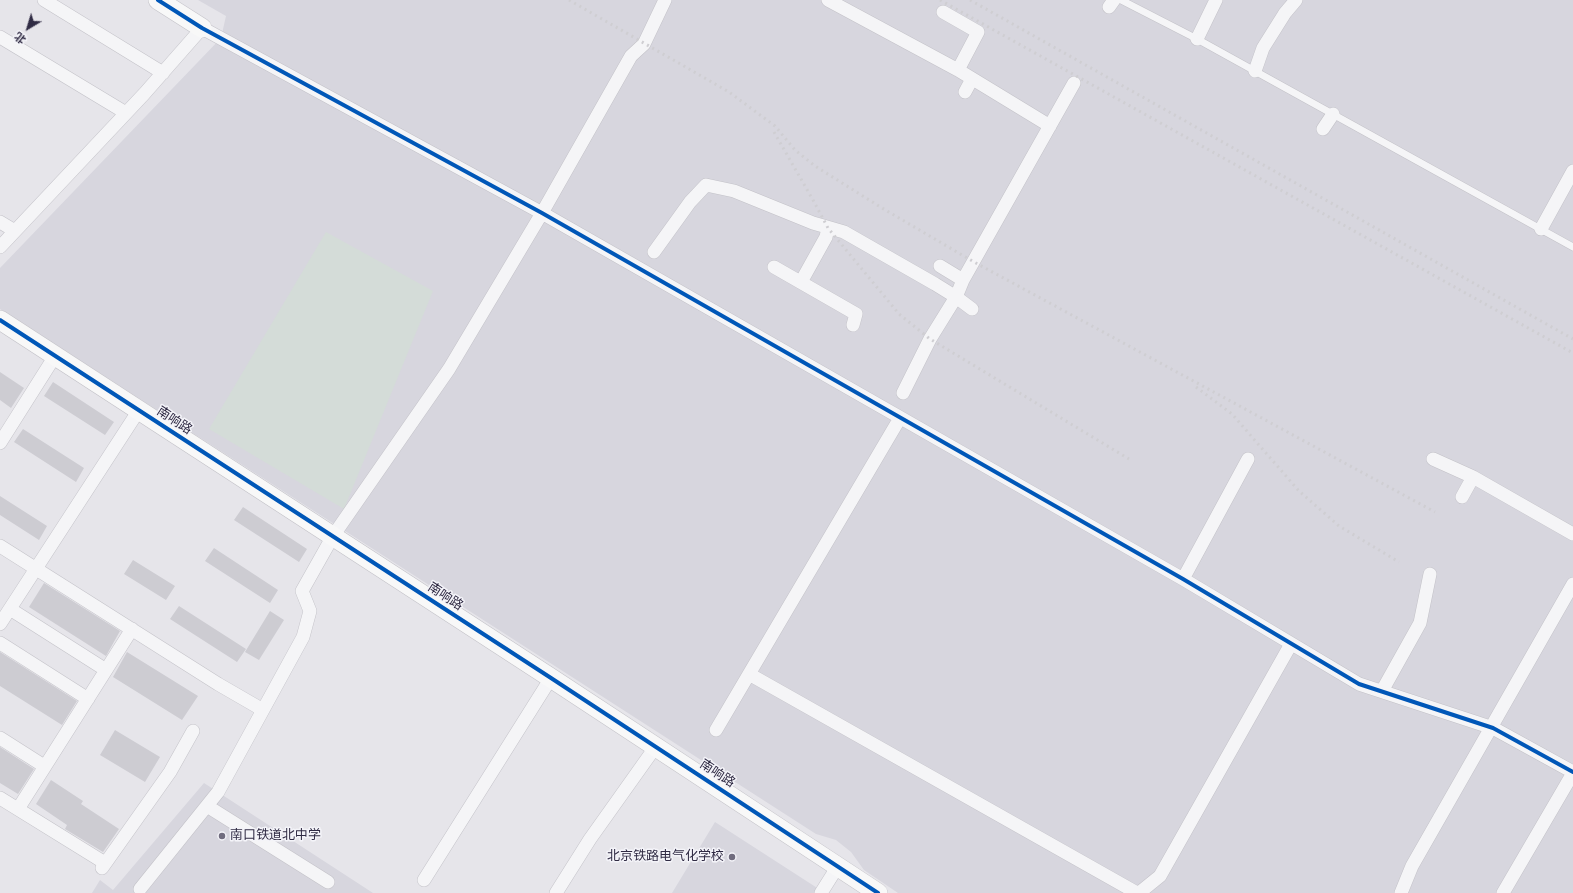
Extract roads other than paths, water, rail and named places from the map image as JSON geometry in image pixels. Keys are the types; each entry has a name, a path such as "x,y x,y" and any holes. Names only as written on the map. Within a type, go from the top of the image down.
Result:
{"street":[{"path":"44,0 163,73"},
{"path":"158,0 202,28 542,213 1183,579 1359,684 1493,728 1573,773 1503,893"},
{"path":"140,890 218,792 304,637 310,611 302,591 333,536 449,369 542,213 630,56 644,44 665,0"},
{"path":"828,0 958,70 1050,126"},
{"path":"1197,39 1216,0"},
{"path":"1255,71 1264,48 1285,13 1296,0"},
{"path":"943,12 978,32 958,70"},
{"path":"0,247 163,73 202,28"},
{"path":"0,37 126,113"},
{"path":"965,92 972,79"},
{"path":"903,394 930,339 956,297 963,280 1074,83"},
{"path":"1323,129 1333,114"},
{"path":"1541,229 1573,171"},
{"path":"654,252 690,202 706,185 734,191 828,228 844,232 956,297 972,310"},
{"path":"0,222 15,231"},
{"path":"801,282 826,237 828,228"},
{"path":"940,266 963,280"},
{"path":"774,267 856,314 853,325"},
{"name":"南响路","path":"0,320 551,678 878,893"},
{"path":"0,444 55,356"},
{"path":"0,624 138,410"},
{"path":"716,730 900,418"},
{"path":"1183,579 1248,459"},
{"path":"1433,459 1473,477 1573,534"},
{"path":"1462,497 1473,477"},
{"path":"0,546 218,684 263,710"},
{"path":"1382,691 1420,623 1430,574"},
{"path":"1401,893 1412,866 1493,728 1573,584"},
{"path":"10,609 106,670"},
{"path":"18,809 132,629"},
{"path":"0,643 88,699"},
{"path":"749,674 1138,893 1160,876 1291,644"},
{"path":"424,880 551,678"},
{"path":"0,798 104,866 170,772 194,731"},
{"path":"0,738 44,766"},
{"path":"556,893 590,839 654,749"},
{"path":"207,806 328,882"},
{"path":"821,893 838,866"}],"lane":[{"path":"1121,0 1197,39 1573,247"}],"railway":[{"path":"569,0 729,92 775,126 795,150 815,166 882,208 974,262 1435,512"},
{"path":"940,0 1573,353"},
{"path":"970,0 1573,339"},
{"path":"774,132 828,228 899,314 930,339 1129,459"},
{"path":"1196,387 1232,414 1299,491 1339,526 1399,562"}],"place":[{"name":"南口铁道北中学","path":"222,836"},
{"name":"北京铁路电气化学校","path":"732,857"}]}
